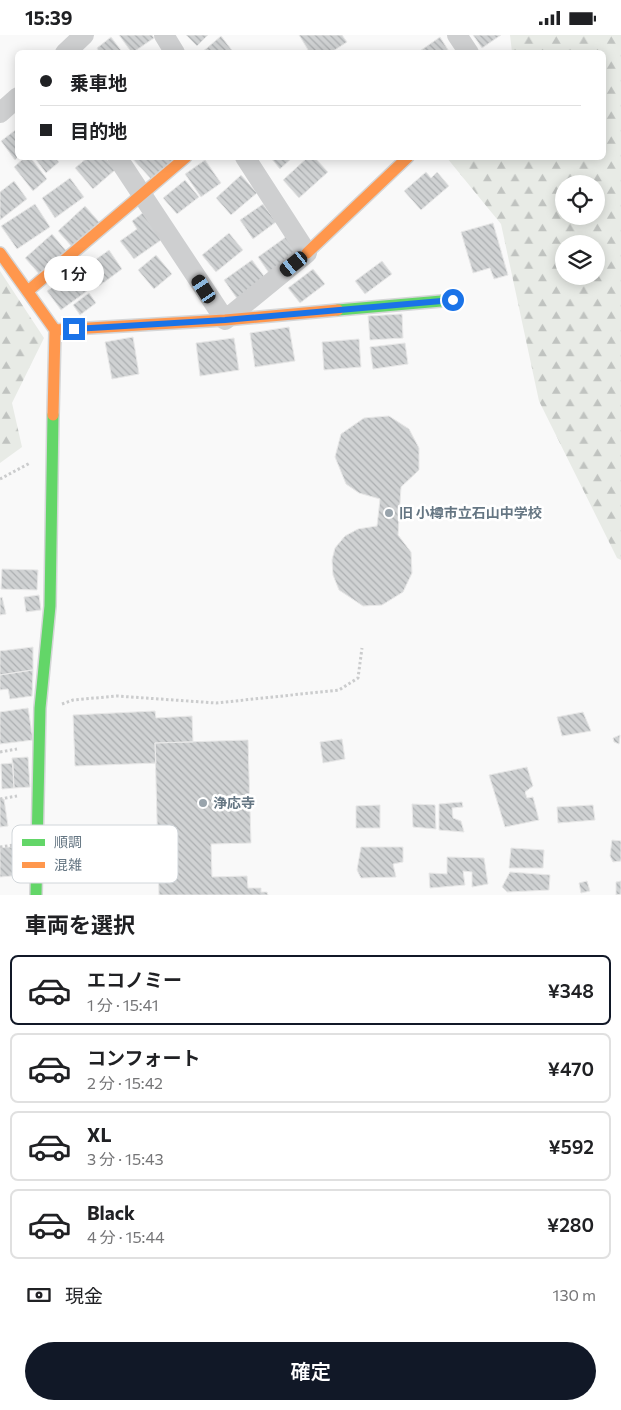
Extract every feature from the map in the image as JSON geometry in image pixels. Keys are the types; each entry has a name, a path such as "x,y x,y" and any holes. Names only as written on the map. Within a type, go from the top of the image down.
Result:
{"street":[{"path":"68,50 84,35"},
{"path":"164,35 173,50"},
{"path":"457,35 467,50"},
{"path":"0,113 15,100"},
{"path":"120,160 225,320"},
{"path":"28,291 183,160"},
{"path":"247,160 307,253"},
{"path":"225,320 307,253 405,160"},
{"path":"0,253 55,330 50,606 40,708 37,825"},
{"path":"55,330 225,320 453,300"}],"path":[{"path":"0,479 53,451"},
{"path":"40,708 61,705 73,699 117,696 216,703 339,690 358,678 362,648"}],"green space":[{"path":"510,35 621,35 621,560 617,558 539,401 501,224 449,160 606,160 606,50 512,50"},
{"path":"0,271 44,338 12,403 22,447 0,463"}],"building":[{"path":"119,35 152,35 154,38 136,50 130,50"},
{"path":"186,35 208,35 197,46"},
{"path":"299,35 342,35 347,42 335,50 308,50"},
{"path":"473,35 501,35 482,48"},
{"path":"221,36 232,50 205,50"},
{"path":"111,37 121,50 98,50 97,48"},
{"path":"440,37 448,50 421,50"},
{"path":"15,130 15,160 1,141"},
{"path":"22,160 32,160 47,179 33,191 14,167"},
{"path":"36,160 57,160 59,162 46,173"},
{"path":"84,160 107,160 115,170 93,189 75,168"},
{"path":"134,160 173,160 153,181"},
{"path":"205,160 221,183 201,197 185,174"},
{"path":"272,160 290,160 280,169"},
{"path":"305,160 317,160 328,172 299,198 283,180"},
{"path":"426,172 431,178 437,172 449,186 421,210 404,191"},
{"path":"241,175 257,193 231,215 216,198"},
{"path":"70,178 84,197 55,218 42,198"},
{"path":"185,180 199,197 177,214 163,198"},
{"path":"14,181 27,199 0,220 0,192"},
{"path":"35,204 50,227 17,249 1,226"},
{"path":"263,204 276,222 253,239 240,220"},
{"path":"85,206 100,223 73,248 58,231"},
{"path":"144,212 164,238 134,259 120,241 137,229 132,221"},
{"path":"493,223 508,275 494,279 490,268 473,273 461,232"},
{"path":"229,233 243,250 216,272 202,255"},
{"path":"52,234 68,253 41,276 25,258"},
{"path":"290,234 303,252 271,276 258,257"},
{"path":"109,250 122,269 99,286 85,267"},
{"path":"156,255 172,274 154,289 138,270"},
{"path":"252,260 267,280 238,300 224,280"},
{"path":"382,261 392,274 365,294 355,281"},
{"path":"313,269 325,284 300,303 288,288"},
{"path":"73,272 87,291 61,310 47,291"},
{"path":"89,293 96,303 80,315 73,305"},
{"path":"402,314 403,338 370,340 368,316"},
{"path":"289,327 295,361 255,367 250,333"},
{"path":"133,337 139,374 112,379 105,342"},
{"path":"234,338 239,370 200,376 196,343"},
{"path":"359,339 361,367 324,370 322,342"},
{"path":"405,343 408,364 373,369 370,347"},
{"name":"旧 小樽市立石山中学校","path":"389,416 409,429 419,448 419,470 401,487 398,535 411,552 412,573 403,592 382,605 363,606 339,590 333,575 332,560 335,548 345,536 358,529 377,526 380,499 359,493 346,484 335,457 341,434 364,418"},
{"path":"2,569 38,570 37,590 1,589"},
{"path":"39,595 41,610 26,612 24,597"},
{"path":"2,597 6,614 0,615 0,598"},
{"path":"33,647 33,670 0,675 0,651"},
{"path":"33,670 32,696 10,699 8,689 0,690 0,675"},
{"path":"28,708 33,740 0,744 0,712"},
{"path":"155,711 156,718 192,716 193,742 155,743 156,763 75,766 73,715"},
{"path":"583,712 591,731 562,736 557,717"},
{"path":"620,735 619,744 614,742 613,738"},
{"path":"342,739 345,759 323,763 320,742"},
{"name":"浄応寺","path":"248,740 251,843 211,844 212,877 247,876 248,888 261,888 261,892 267,892 268,895 159,895 159,883 178,883 178,825 157,825 155,743"},
{"path":"28,757 30,787 14,788 12,758"},
{"path":"13,763 14,788 2,789 1,764"},
{"path":"527,767 533,786 525,792 527,798 533,797 539,820 505,827 489,775"},
{"path":"0,799 4,799 8,826 0,827"},
{"path":"462,802 463,807 452,808 453,818 461,821 464,832 439,830 439,804"},
{"path":"412,804 435,805 436,829 413,827"},
{"path":"380,805 380,828 356,828 356,806"},
{"path":"593,805 595,820 558,823 557,807"},
{"path":"612,840 621,841 621,861 613,862 610,856"},
{"path":"12,847 12,876 0,877 0,848"},
{"path":"361,847 403,847 403,862 393,864 396,877 361,878 357,870"},
{"path":"511,848 544,850 543,868 509,868"},
{"path":"447,857 484,858 488,884 472,887 472,872 463,871 465,885 430,888 429,873 447,874"},
{"path":"510,872 550,875 549,890 507,892 502,887"},
{"path":"587,881 590,891 581,893 579,883"},
{"path":"621,881 621,894 616,895 616,882"}],"traffic: fast":[{"path":"338,310 453,300"},
{"path":"37,825 40,708 50,606 53,415"},
{"path":"36,883 36,895"}],"traffic: slow":[{"path":"28,291 182,160"},
{"path":"307,253 405,160"},
{"path":"0,253 55,330 53,415"},
{"path":"55,330 225,320 338,310"}],"place":[{"name":"旧 小樽市立石山中学校","path":"389,513"},
{"name":"浄応寺","path":"203,803"}],"route":[{"path":"74,329 225,320 453,300"}]}
